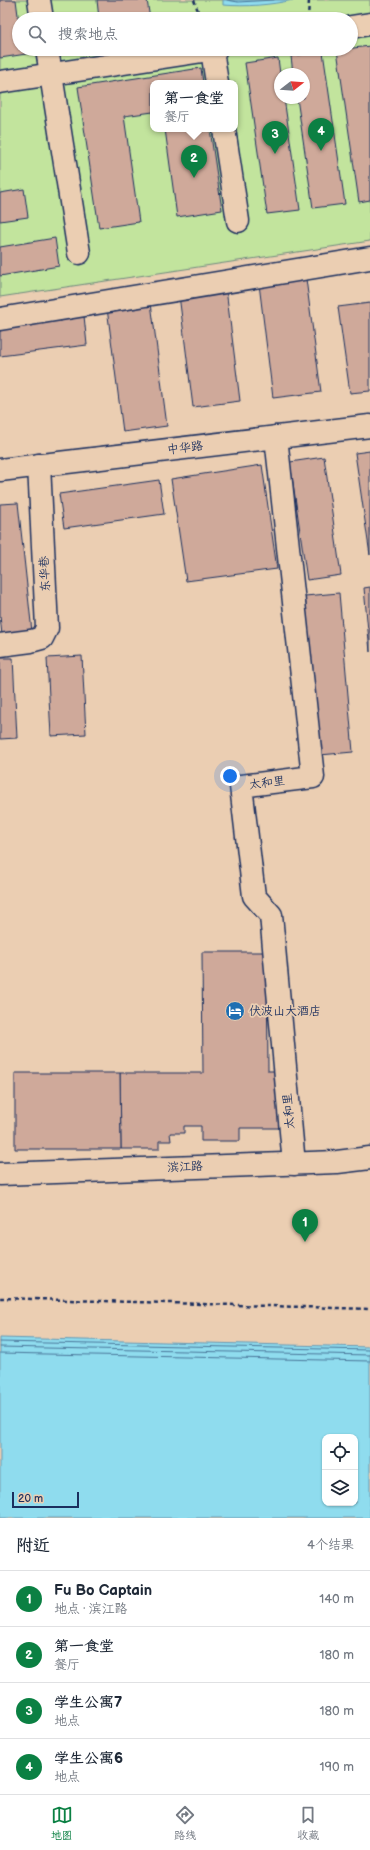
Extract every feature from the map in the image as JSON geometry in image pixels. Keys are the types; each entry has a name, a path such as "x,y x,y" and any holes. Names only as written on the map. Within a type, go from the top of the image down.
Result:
{"street":[{"path":"39,0 41,12"},
{"path":"358,26 370,24"},
{"path":"47,56 79,253"},
{"path":"0,82 168,56"},
{"path":"215,56 217,80"},
{"path":"224,132 238,221"},
{"path":"0,319 370,258"},
{"name":"中华路","path":"0,470 370,426"},
{"name":"太和里","path":"276,437 313,777 241,786 254,896 271,915 294,1164"},
{"name":"东华巷","path":"0,645 42,638 47,628 39,465"},
{"name":"滨江路","path":"0,1174 294,1164 337,1162 370,1158"}],"path":[{"path":"194,0 198,12"},
{"path":"308,12 309,0"},
{"path":"0,1298 370,1309"}],"green space":[{"path":"0,0 370,0 370,241 0,297"}],"water":[{"path":"223,0 293,0 241,6 223,5"},
{"path":"0,1338 370,1347 370,1518 0,1518"}],"building":[{"path":"0,0 16,0 18,12 12,12 13,56 0,58"},
{"path":"97,0 147,0 149,12 98,12"},
{"path":"370,46 370,200 359,202 338,56 358,56 358,47"},
{"path":"291,56 324,56 345,204 313,208 298,104 310,104 310,68 292,68"},
{"path":"278,58 279,68 274,68 274,104 285,104 300,210 267,214 245,63"},
{"path":"201,68 203,80 150,80 150,112 124,116 139,222 99,228 78,87"},
{"path":"165,132 210,132 222,210 177,217"},
{"path":"24,189 28,217 0,221 0,193"},
{"path":"55,238 59,266 0,276 0,247"},
{"path":"306,279 321,392 273,398 259,284"},
{"path":"226,289 240,401 193,407 179,295"},
{"path":"151,303 167,426 123,432 107,308"},
{"path":"370,303 370,391 350,393 338,307"},
{"path":"84,316 87,345 0,356 0,327"},
{"path":"370,451 370,555 355,453"},
{"path":"324,457 341,575 307,580 290,462"},
{"path":"262,465 277,569 186,581 171,479"},
{"path":"159,480 164,514 64,528 59,494"},
{"path":"18,503 32,632 2,635 0,616 0,504"},
{"path":"370,587 370,652 364,588"},
{"path":"339,593 353,752 320,755 305,596"},
{"path":"82,656 86,734 51,736 47,658"},
{"path":"0,658 13,658 17,738 0,739"},
{"name":"伏波山大酒店","path":"202,952 267,952 268,1071 282,1071 283,1128 240,1128 240,1141 201,1141 201,1126 184,1126 184,1133 170,1133 171,1141 159,1141 159,1149 121,1149 120,1073 203,1073"},
{"path":"15,1073 120,1073 121,1149 15,1149"}],"place":[{"name":"学生公寓6","path":"321,151"},
{"name":"学生公寓7","path":"275,154"},
{"name":"第一食堂","path":"194,178"},
{"name":"伏波山大酒店","path":"235,1011"},
{"name":"Fu Bo Captain","path":"305,1242"}]}
